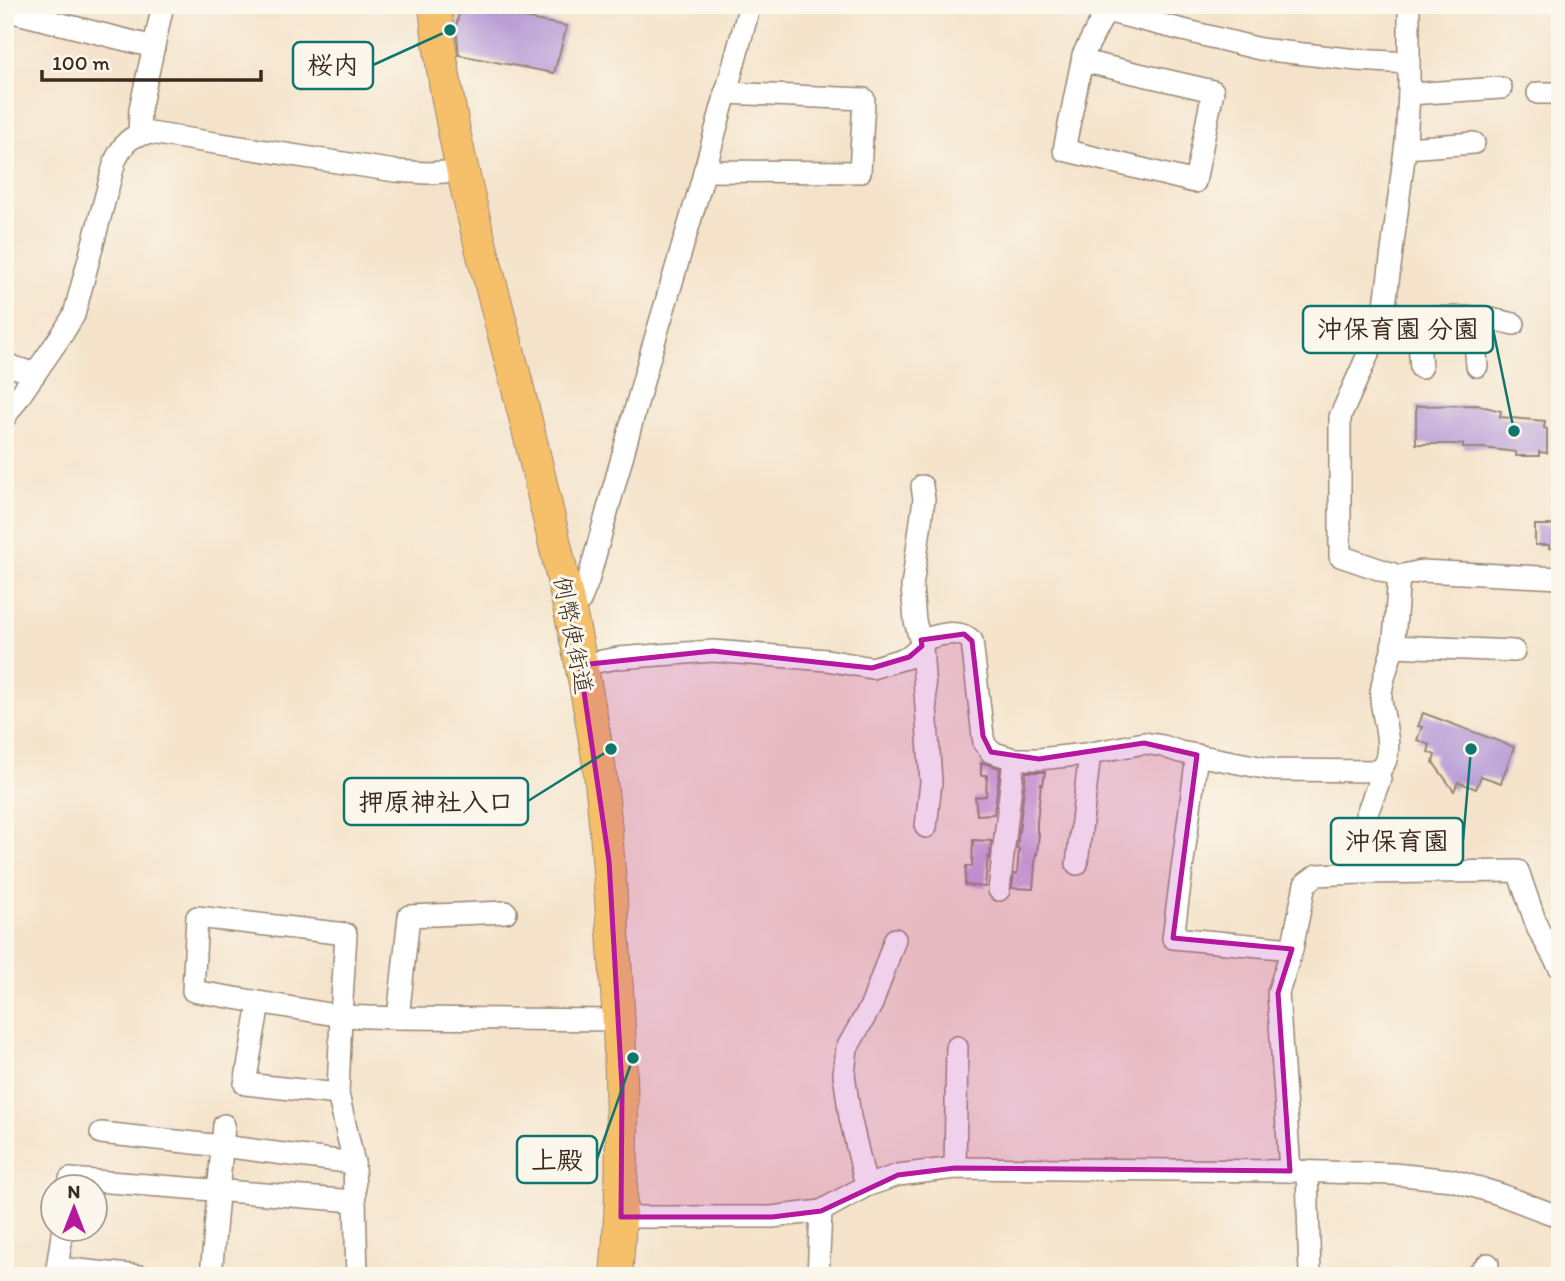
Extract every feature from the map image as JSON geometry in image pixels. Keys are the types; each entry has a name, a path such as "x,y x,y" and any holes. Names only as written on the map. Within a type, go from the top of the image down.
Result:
{"highway":[{"name":"例幣使街道","path":"435,5 445,82 462,171 570,611 598,762 605,814 622,1087 621,1217 616,1276"}],"street":[{"path":"139,134 140,109 163,5"},
{"path":"570,611 580,601 588,581 750,5"},
{"path":"1409,5 1406,148 1383,318 1340,416 1340,556 1399,576 1422,571 1560,578"},
{"path":"1082,61 1213,91 1195,182 1063,150 1083,55 1108,8 1260,49 1409,63"},
{"path":"5,10 154,47"},
{"path":"1409,94 1501,88"},
{"path":"704,171 860,172 864,99 725,93"},
{"path":"1538,93 1560,93"},
{"path":"5,416 74,315 115,161 129,139 150,133 395,171 462,171"},
{"path":"1406,148 1474,143"},
{"path":"1416,317 1421,368"},
{"path":"1472,317 1477,366"},
{"path":"1383,318 1480,317 1514,324"},
{"path":"5,363 34,373"},
{"path":"922,486 924,499 912,587 915,621 922,643 931,782 926,827"},
{"path":"580,665 618,658 713,651 827,660 872,668 909,657 922,643 956,633 964,634 972,641 984,743 991,752 1014,760 1090,753 1144,743 1275,770 1377,771 1382,768 1387,754 1380,696 1392,646 1399,576"},
{"path":"1392,646 1514,651"},
{"path":"1077,864 1090,753"},
{"path":"1197,755 1173,938 1292,949"},
{"path":"999,890 1014,760"},
{"path":"1358,873 1366,816 1380,779 1377,771"},
{"path":"1310,1276 1278,993 1292,949 1305,884 1317,875 1518,871 1538,929 1560,968"},
{"path":"398,1018 409,916 506,912"},
{"path":"357,1276 354,1164 338,1094 341,1016 346,934 197,917 193,992 341,1016 619,1020"},
{"path":"866,1186 844,1074 847,1048 872,1004 895,939"},
{"path":"259,1003 245,1084 338,1094"},
{"path":"955,1168 957,1047"},
{"path":"211,1276 224,1125"},
{"path":"101,1133 354,1164"},
{"path":"621,1217 772,1217 821,1211 866,1186 898,1175 955,1168 1393,1174 1452,1180 1560,1217"},
{"path":"108,1182 355,1201"},
{"path":"818,1276 821,1211"},
{"path":"61,1242 57,1268 140,1276"}],"highlighted area":[{"path":"964,634 972,641 983,736 991,752 1039,759 1144,743 1197,755 1173,938 1292,949 1278,993 1290,1171 955,1168 898,1175 821,1211 772,1217 621,1217 622,1087 609,861 580,665 713,651 872,668 909,657 922,646 921,640"}],"building":[{"path":"461,7 567,26 554,73 459,55 456,26"},
{"path":"1477,405 1501,411 1500,417 1545,421 1547,453 1539,452 1539,456 1516,456 1516,452 1463,448 1463,444 1416,444 1416,406"},
{"path":"1535,525 1555,525 1555,529 1560,529 1560,549 1549,548 1549,545 1535,545"},
{"path":"1423,713 1514,747 1501,783 1481,776 1476,789 1458,782 1454,791 1433,762 1435,755 1428,752 1430,745 1417,740"},
{"path":"981,763 1000,768 994,814 977,815 975,797 986,796 987,775 981,775"},
{"path":"1026,772 1045,772 1037,822 1039,833 1033,889 1012,888 1014,874 1017,874 1017,849"},
{"path":"973,840 991,841 985,887 965,885 966,866 972,866"}],"place":[{"name":"桜内","path":"450,30"},
{"name":"沖保育園 分園","path":"1514,431"},
{"name":"押原神社入口","path":"611,749"},
{"name":"沖保育園","path":"1471,749"},
{"name":"上殿","path":"633,1058"}]}
